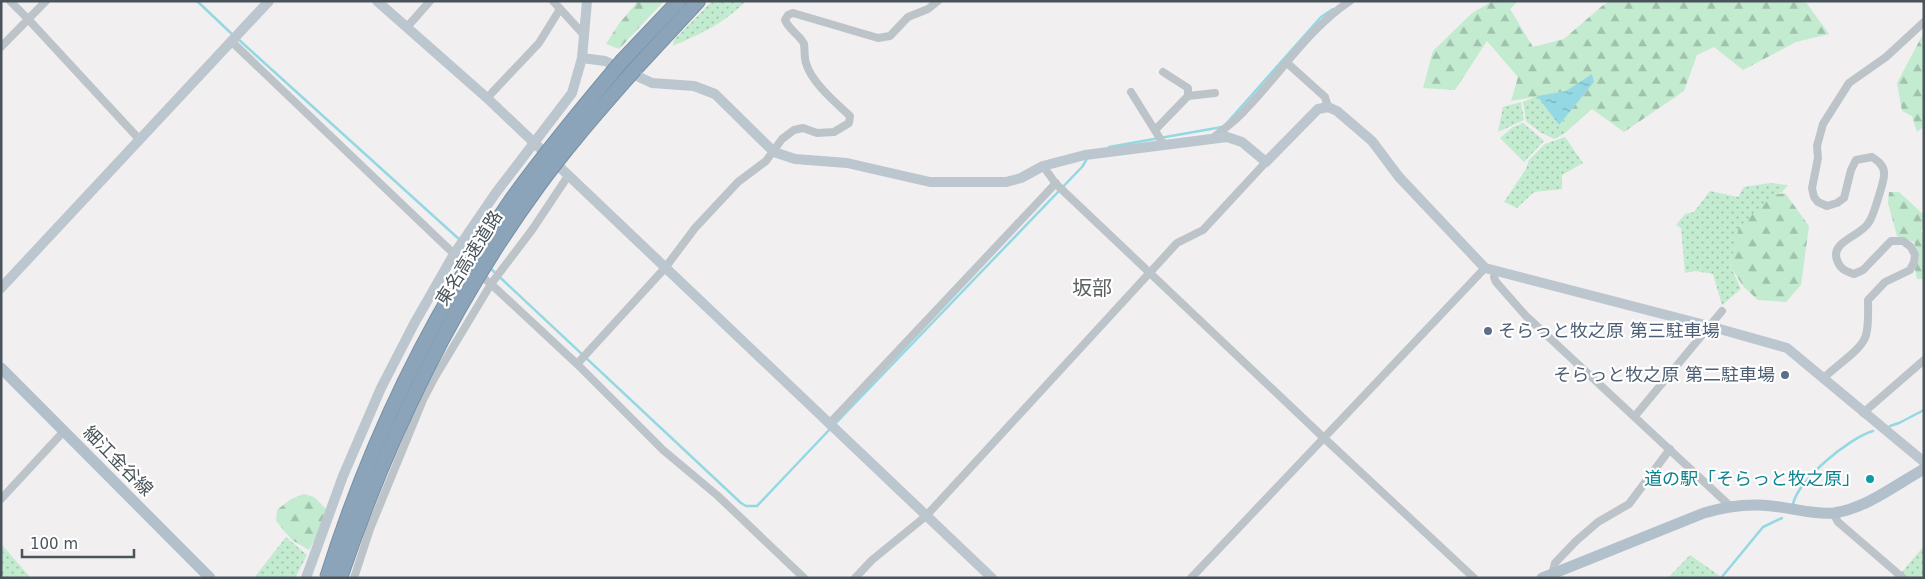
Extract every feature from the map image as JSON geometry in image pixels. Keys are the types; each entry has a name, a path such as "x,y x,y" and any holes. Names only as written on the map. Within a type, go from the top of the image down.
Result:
{"highway":[{"name":"東名高速道路","path":"340,578 382,464 436,348 457,312 500,241 536,189 679,1"},
{"name":"東名高速道路","path":"327,578 339,538 373,451 400,392 442,310 490,233 530,174 629,65 698,1"}],"main road":[{"name":"細江金谷線","path":"1,368 210,578"},
{"path":"1555,575 1704,513 1729,505 1750,504 1815,513 1833,513 1867,502 1924,469"}],"street":[{"path":"10,1 139,138"},
{"path":"1,47 46,1"},
{"path":"1,288 139,138 269,1"},
{"path":"377,1 487,98 992,578"},
{"path":"407,27 430,1"},
{"path":"306,578 343,476 381,388 414,324 460,246 495,194 572,93 582,58 587,1"},
{"path":"579,362 665,268 695,228 738,182 766,161 782,139 794,130 803,128 817,133 834,132 848,123 850,116 830,98 811,74 806,64 803,42 788,27 785,20 788,15 793,13 810,17 878,38 890,36 908,17 928,9 938,1"},
{"path":"1214,138 1246,110 1286,62 1334,12 1350,1"},
{"path":"487,98 539,42 557,4 584,35"},
{"path":"1823,379 1862,344 1866,336 1868,300 1885,282 1910,270 1915,255 1911,247 1903,241 1891,241 1862,270 1854,274 1844,271 1839,266 1836,251 1841,244 1860,232 1869,223 1885,174 1882,164 1872,157 1856,160 1851,170 1844,198 1837,203 1827,206 1818,202 1814,197 1812,188 1823,124 1848,83 1886,56 1924,22"},
{"path":"234,38 460,246 492,282 579,362 663,450 718,496 804,578"},
{"path":"582,58 605,61 652,84 694,86 715,94 774,152 795,159 847,163 930,182 1006,182 1021,178 1043,166 1090,155 1226,137 1242,142 1266,162"},
{"path":"1286,62 1325,97 1328,106 1338,111 1372,141 1399,177 1485,268 1787,348 1924,462"},
{"path":"1156,132 1188,96 1188,88 1163,72"},
{"path":"1131,92 1163,144"},
{"path":"1188,96 1215,93"},
{"path":"855,578 872,560 926,516 1177,243 1203,230 1266,162 1318,110 1328,106"},
{"path":"1043,166 1056,184 1474,578"},
{"path":"354,578 370,529 423,400 492,282 532,230 568,176"},
{"path":"832,427 1056,184"},
{"path":"1191,578 1485,268"},
{"path":"1496,271 1494,278 1496,282 1526,316 1729,505"},
{"path":"1634,416 1722,310"},
{"path":"1863,413 1924,360"},
{"path":"1,499 64,431"},
{"path":"1555,575 1555,563 1598,522 1629,504 1670,449"},
{"path":"1833,513 1838,522 1903,578"}],"green space":[{"path":"638,1 664,1 619,49 606,44 618,25"},
{"path":"712,1 746,1 720,22 673,46 674,40"},
{"path":"1493,1 1518,1 1510,9 1533,47 1564,39 1602,6 1611,1 1805,1 1829,34 1796,42 1743,70 1714,47 1697,55 1684,91 1624,132 1592,109 1565,133 1558,126 1594,82 1566,91 1511,101 1518,77 1487,41 1455,90 1423,88 1433,51 1472,13"},
{"path":"1924,32 1924,129 1922,128 1917,132 1912,116 1902,111 1897,83"},
{"path":"1537,96 1565,133 1554,139 1540,132 1526,121 1523,102"},
{"path":"1521,102 1524,120 1498,132 1503,107"},
{"path":"1523,123 1544,141 1524,162 1500,138 1513,127"},
{"path":"1565,137 1583,163 1562,175 1562,189 1534,192 1517,208 1504,202 1526,169 1529,160 1545,144"},
{"path":"1770,183 1788,185 1783,191 1767,201 1730,265 1741,289 1722,305 1713,274 1695,271 1685,273 1681,228 1676,225 1685,214 1694,212 1710,191 1738,197 1744,187"},
{"path":"1889,192 1899,192 1924,215 1924,226 1921,231 1924,235 1924,279 1917,279 1915,269 1919,258 1914,242 1897,236 1888,203"},
{"path":"1785,193 1809,226 1801,285 1786,302 1758,300 1743,286 1730,266 1739,227 1773,195"},
{"path":"304,494 314,497 330,513 309,550 292,540 276,521 277,510 291,499"},
{"path":"286,537 307,555 295,578 254,578"},
{"path":"1,544 31,578 1,578"},
{"path":"1924,546 1924,578 1907,578 1901,573"},
{"path":"1690,555 1720,576 1717,578 1668,578"}],"water":[{"path":"1592,74 1594,82 1559,125 1537,96 1566,91"}],"waterway":[{"path":"197,1 234,36"},
{"path":"1226,124 1321,17 1333,9"},
{"path":"238,39 460,240"},
{"path":"1109,147 1222,127"},
{"path":"834,425 1082,167 1088,157"},
{"path":"490,268 746,506 757,506 830,429"},
{"path":"1890,426 1924,410"},
{"path":"1793,504 1805,483 1826,461 1851,442 1873,431"},
{"path":"1721,578 1763,527 1782,518"}],"place":[{"name":"そらっと牧之原 第三駐車場","path":"1488,331"},
{"name":"そらっと牧之原 第二駐車場","path":"1785,375"},
{"name":"道の駅「そらっと牧之原」","path":"1870,479"}],"district":[{"name":"坂部","path":"1092,288"}]}
